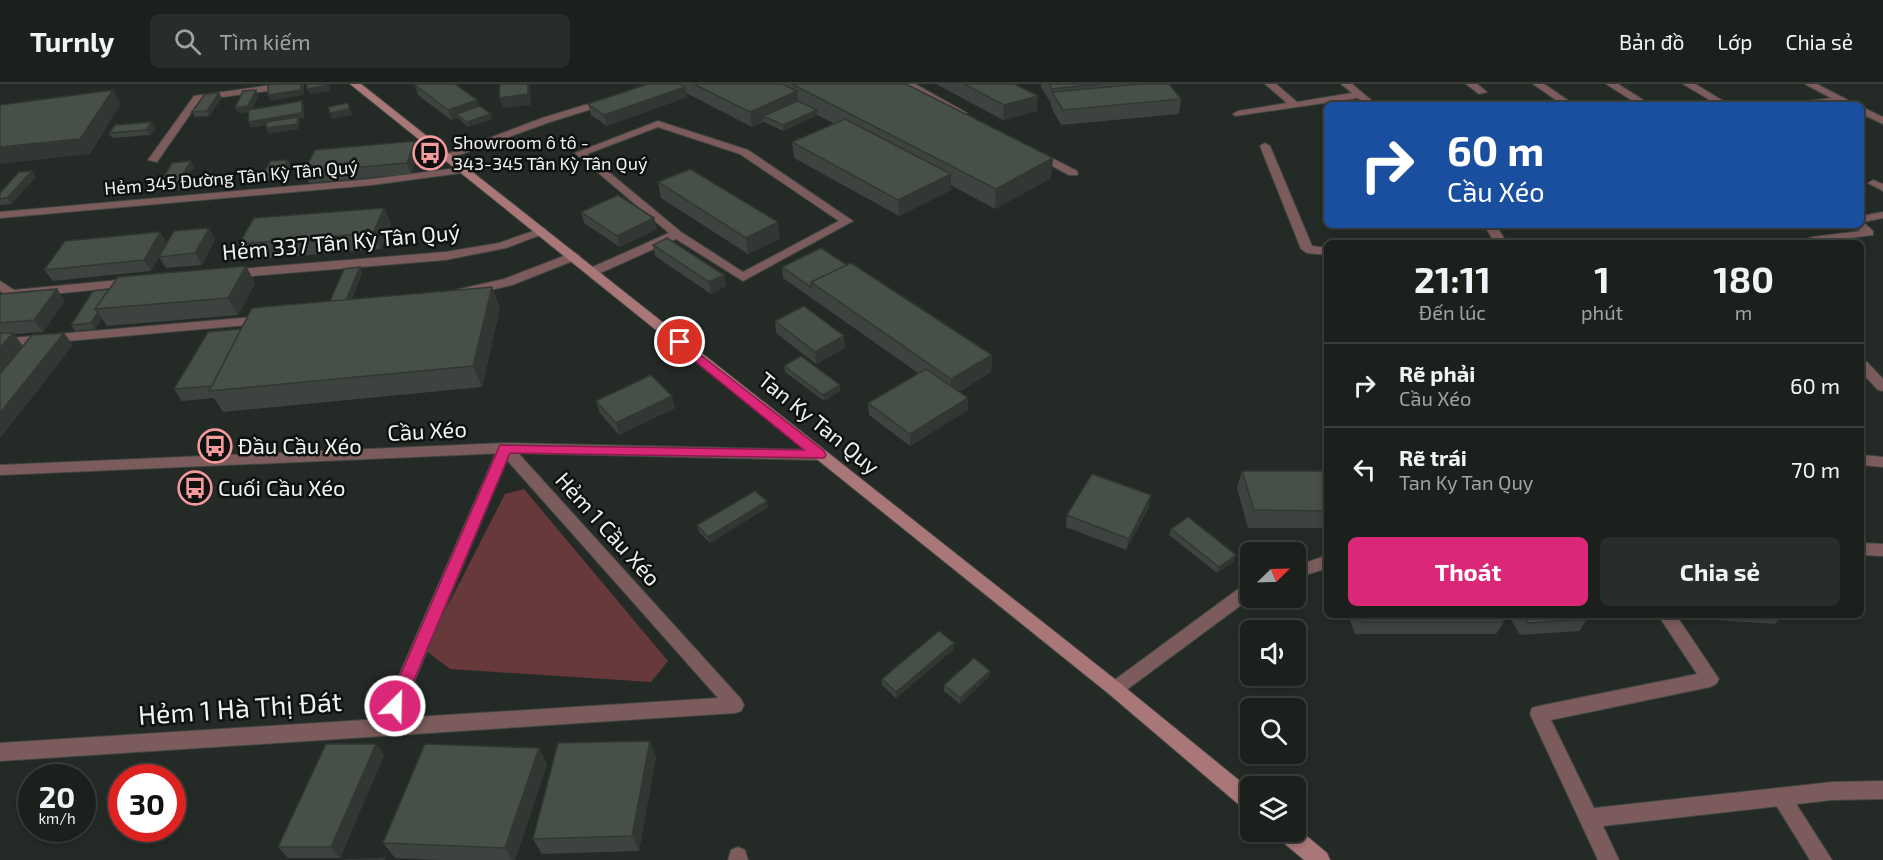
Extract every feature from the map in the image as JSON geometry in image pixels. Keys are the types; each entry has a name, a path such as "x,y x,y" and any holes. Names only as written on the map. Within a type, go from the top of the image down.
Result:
{"main road":[{"name":"Tan Ky Tan Quy","path":"355,84 574,256 819,455 1115,689 1240,793"},
{"path":"1298,842 1320,860"}],"street":[{"path":"153,160 197,98 298,84"},
{"path":"908,84 970,117"},
{"path":"1270,84 1296,106"},
{"path":"1346,84 1368,102"},
{"path":"1471,84 1482,92"},
{"path":"1538,84 1565,102"},
{"path":"1611,84 1641,102"},
{"path":"1688,84 1720,102"},
{"path":"1810,84 1845,102"},
{"path":"1238,114 1360,95"},
{"path":"447,156 546,120 620,98"},
{"path":"1864,111 1883,121"},
{"path":"658,124 744,152 847,221 743,277 677,234 579,153 658,124"},
{"path":"1021,145 1073,173"},
{"path":"1265,146 1307,249 1324,251"},
{"name":"Hẻm 345 Đường Tân Kỳ Tân Quý","path":"0,215 372,182 465,170"},
{"path":"1864,219 1883,215"},
{"path":"1813,240 1869,233 1864,228"},
{"name":"Hẻm 337 Tân Kỳ Tân Quý","path":"221,275 445,256 502,246 542,231"},
{"path":"592,272 677,234"},
{"path":"452,295 508,282 574,256"},
{"path":"0,285 11,294 140,283"},
{"path":"0,343 282,318"},
{"path":"1864,367 1883,387"},
{"path":"386,727 505,448"},
{"name":"Cầu Xéo","path":"0,470 505,448 819,455"},
{"name":"Hẻm 1 Cầu Xéo","path":"505,448 735,705"},
{"path":"1864,460 1883,462"},
{"path":"1864,549 1883,550"},
{"path":"1306,569 1324,562"},
{"path":"1115,689 1240,597"},
{"path":"1609,860 1539,714 1710,679 1668,618"},
{"name":"Hẻm 1 Hà Thị Đát","path":"0,752 735,705"},
{"path":"1589,818 1832,791 1883,790"},
{"path":"1781,797 1822,860"}],"shaded area":[{"path":"524,489 668,661 651,682 450,669 425,650 505,494"}],"building":[{"path":"301,84 301,90 268,95 268,85"},
{"path":"307,84 328,84 328,85 307,89"},
{"path":"455,84 477,100 448,110 415,85"},
{"path":"500,84 528,84 528,94 499,98"},
{"path":"648,84 680,84 685,87 604,115 588,104"},
{"path":"694,84 782,84 797,91 750,112"},
{"path":"792,84 906,84 1053,158 996,189"},
{"path":"964,84 1014,84 1038,96 1004,105"},
{"path":"1049,84 1102,84 1052,89"},
{"path":"1140,84 1169,84 1181,99 1063,110 1052,92"},
{"path":"113,90 80,139 0,147 0,105"},
{"path":"256,90 248,106 235,108 243,91"},
{"path":"219,93 207,111 192,112 205,94"},
{"path":"302,101 302,113 248,122 249,110"},
{"path":"798,101 817,110 783,125 763,116"},
{"path":"348,103 349,109 330,113 328,107"},
{"path":"480,106 491,114 467,122 456,114"},
{"path":"298,117 297,124 266,128 267,122"},
{"path":"845,119 951,174 898,200 792,142"},
{"path":"152,122 146,130 109,133 115,125"},
{"path":"415,141 407,163 304,172 315,150"},
{"path":"288,160 279,174 262,175 271,161"},
{"path":"191,161 177,184 158,186 172,163"},
{"path":"690,169 778,222 746,238 658,182"},
{"path":"32,171 7,198 0,199 0,193 19,172"},
{"path":"618,195 654,218 617,236 581,212"},
{"path":"384,208 373,233 239,244 254,218"},
{"path":"209,228 195,253 159,257 174,231"},
{"path":"160,232 144,260 44,270 65,241"},
{"path":"667,238 724,275 709,282 653,245"},
{"path":"821,248 847,265 811,282 811,287 782,267"},
{"path":"851,263 992,355 951,379 811,282"},
{"path":"246,266 228,298 95,309 118,277"},
{"path":"360,267 346,300 330,301 344,269"},
{"path":"492,287 473,366 209,391 252,308"},
{"path":"57,289 34,320 0,323 0,294"},
{"path":"109,289 95,309 98,312 91,323 71,325 93,291"},
{"path":"804,306 844,336 815,352 775,321"},
{"path":"241,329 212,386 174,389 208,332"},
{"path":"0,333 13,333 0,348"},
{"path":"64,333 0,413 0,374 32,335"},
{"path":"801,356 840,385 823,395 784,366"},
{"path":"926,369 968,398 910,434 868,403"},
{"path":"651,375 672,396 616,423 596,401"},
{"path":"1242,471 1324,471 1324,511 1254,510"},
{"path":"1092,474 1151,495 1129,539 1067,515"},
{"path":"755,491 767,501 708,537 697,525"},
{"path":"1188,517 1236,555 1219,567 1171,529"},
{"path":"1359,618 1502,618 1504,622 1361,622"},
{"path":"1525,618 1587,619 1528,623"},
{"path":"939,631 954,643 896,692 882,679"},
{"path":"974,658 990,671 960,698 944,685"},
{"path":"650,741 632,836 533,839 558,743"},
{"path":"326,744 376,744 331,847 278,847"},
{"path":"425,744 539,748 505,848 383,843"},
{"path":"385,858 384,860 344,860"}],"place":[{"name":"Showroom ô tô - 343-345 Tân Kỳ Tân Quý","path":"430,153"},
{"name":"Đầu Cầu Xéo","path":"215,446"},
{"name":"Cuối Cầu Xéo","path":"195,488"}],"route":[{"path":"395,706 505,448 819,455 680,342"}]}
